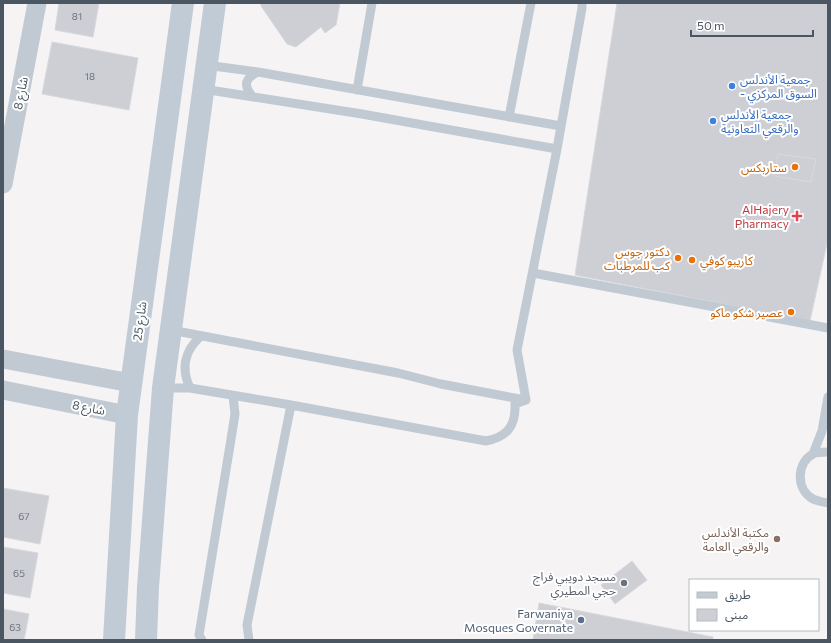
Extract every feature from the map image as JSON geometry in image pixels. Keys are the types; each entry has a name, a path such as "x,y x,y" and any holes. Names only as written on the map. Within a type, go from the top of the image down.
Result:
{"street":[{"name":"شارع 8","path":"3,184 12,90 37,3"},
{"name":"شارع 25","path":"114,640 127,415 183,3"},
{"path":"146,640 148,587 163,388 215,3"},
{"path":"3,359 131,383"},
{"name":"شارع 8","path":"3,390 127,415"}],"lane":[{"path":"357,90 372,3"},
{"path":"509,117 531,3"},
{"path":"526,400 518,350 557,149 582,3"},
{"path":"206,65 258,72 560,126"},
{"path":"252,96 247,90 246,82 250,76 258,72"},
{"path":"203,89 362,114 557,149"},
{"path":"533,273 828,328"},
{"path":"170,330 398,373 441,384 526,400"},
{"path":"190,388 185,372 186,356 192,345 201,336"},
{"path":"163,388 190,388 292,405 486,441 496,439 505,433 512,425 514,420 515,404 526,400"},
{"path":"202,640 199,635 235,414 233,396"},
{"path":"828,397 819,442 813,454 806,460 800,473 802,487 812,498 828,503"},
{"path":"249,640 247,625 292,405"},
{"path":"813,454 828,452"}],"building":[{"path":"59,3 99,3 93,37 55,30"},
{"path":"261,3 340,3 336,25 325,33 321,27 296,47 287,44 261,6"},
{"name":"جمعية الأندلس والرقعي التعاونية","path":"617,3 828,3 828,239 810,321 575,275"},
{"path":"52,42 138,58 129,110 42,94"},
{"name":"ستاربكس","path":"778,154 816,159 811,182 774,176"},
{"path":"3,488 49,496 40,544 3,537"},
{"path":"3,547 38,553 30,598 3,593"},
{"name":"مسجد دويبي فراج حجي المطيري","path":"632,561 647,580 615,604 601,585"},
{"name":"Farwaniya Mosques Governate","path":"539,603 713,637 713,640 533,640"},
{"path":"3,609 29,614 24,640 3,640"}],"place":[{"name":"جمعية الأندلس - السوق المركزي","path":"732,86"},
{"name":"جمعية الأندلس والرقعي التعاونية","path":"713,121"},
{"name":"ستاربكس","path":"795,167"},
{"name":"AlHajery Pharmacy","path":"797,216"},
{"name":"دكتور جوس كب للمرطبات","path":"678,258"},
{"name":"كاريبو كوفي","path":"692,260"},
{"name":"عصير شكو ماكو","path":"791,312"},
{"name":"مكتبة الأندلس والرقعي العامة","path":"777,539"},
{"name":"مسجد دويبي فراج حجي المطيري","path":"624,583"},
{"name":"Farwaniya Mosques Governate","path":"581,620"}]}
